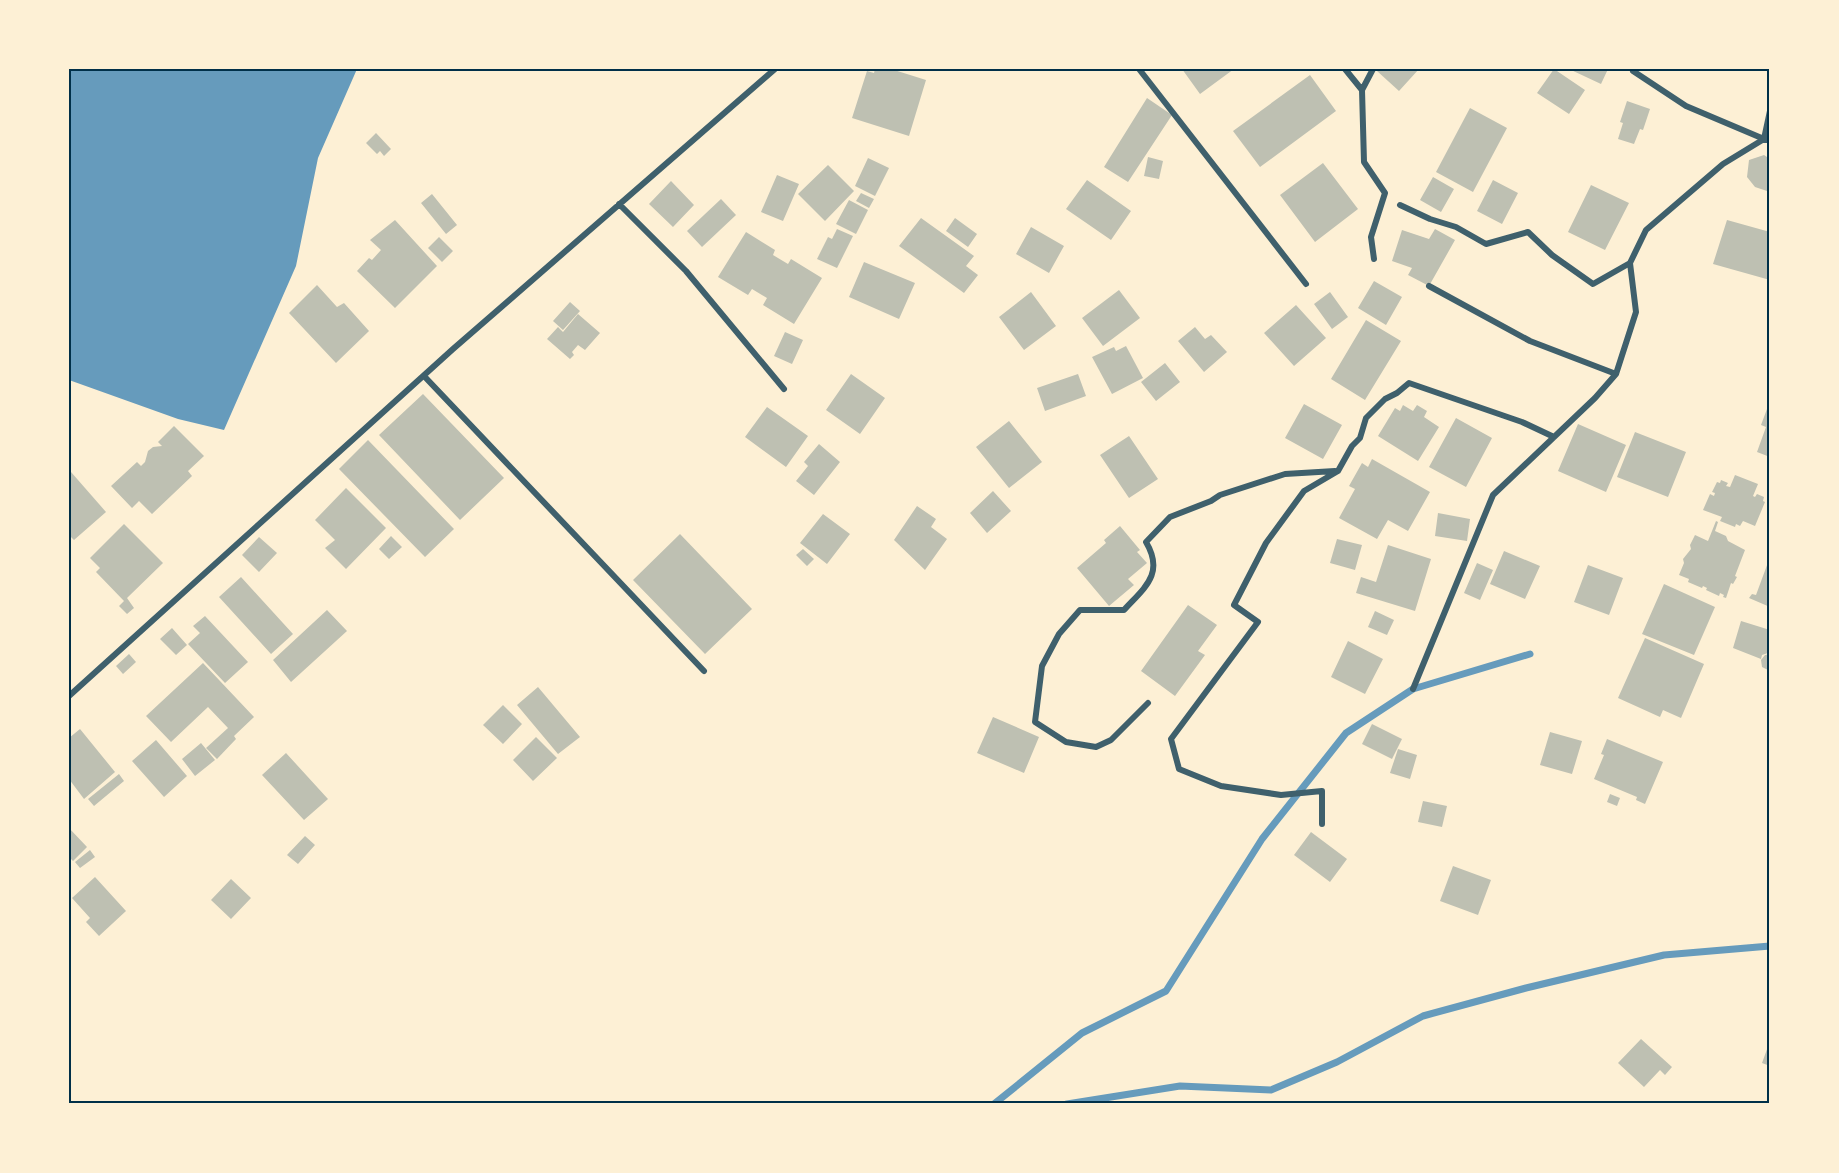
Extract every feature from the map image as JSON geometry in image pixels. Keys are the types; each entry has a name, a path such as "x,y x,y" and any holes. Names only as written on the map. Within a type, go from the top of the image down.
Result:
{"street":[{"path":"69,696 453,349 775,69"},
{"path":"1139,69 1306,284"},
{"path":"1345,69 1362,90"},
{"path":"1373,69 1362,90 1364,162 1385,193 1371,237 1374,259"},
{"path":"1633,71 1686,106 1767,140"},
{"path":"1767,140 1770,111"},
{"path":"1413,689 1493,495 1595,398 1616,374 1636,312 1630,263 1646,230 1723,164 1767,140"},
{"path":"619,204 686,271 784,389"},
{"path":"1400,205 1430,219 1456,227 1486,244 1528,232 1552,255 1593,284 1630,263"},
{"path":"1429,286 1530,341 1616,374"},
{"path":"424,376 704,671"},
{"path":"1322,824 1322,791 1281,795 1221,786 1179,769 1171,739 1258,622 1234,605 1266,543 1304,491 1338,471 1352,446 1360,438 1366,418 1385,399 1397,393 1409,382 1522,422 1554,437"},
{"path":"1148,703 1112,740 1096,747 1066,742 1035,722 1042,666 1059,634 1080,610 1124,610 1151,580 1154,560 1146,542 1170,517 1211,501 1220,495 1285,474 1338,471"}],"water":[{"path":"69,69 357,69 318,158 296,266 224,430 178,419 69,380"}],"building":[{"path":"875,69 891,69 926,80 909,136 852,118 867,71 874,73"},
{"path":"1182,69 1234,69 1200,94"},
{"path":"1378,69 1419,69 1399,91 1377,71"},
{"path":"1554,69 1585,90 1569,114 1537,93"},
{"path":"1569,69 1608,69 1601,84"},
{"path":"1310,75 1336,111 1260,167 1233,131"},
{"path":"1147,98 1172,115 1128,182 1104,167"},
{"path":"1627,101 1650,109 1643,130 1640,129 1634,144 1618,139 1623,123 1620,122"},
{"path":"1470,108 1507,128 1473,192 1436,172"},
{"path":"376,133 391,149 384,156 380,151 377,154 366,143"},
{"path":"1764,155 1770,159 1770,188 1767,191 1755,187 1747,177 1749,160"},
{"path":"1148,157 1163,161 1159,179 1144,176"},
{"path":"868,158 889,168 875,196 855,186"},
{"path":"1323,163 1358,209 1315,242 1280,195"},
{"path":"828,165 854,191 825,221 798,194"},
{"path":"777,175 799,184 783,221 761,212"},
{"path":"1433,177 1454,189 1441,212 1420,200"},
{"path":"1087,180 1131,211 1111,240 1066,209"},
{"path":"1493,180 1518,193 1502,224 1477,211"},
{"path":"671,181 694,205 673,227 649,204"},
{"path":"1591,185 1629,203 1605,250 1568,232"},
{"path":"861,193 874,199 869,208 856,201"},
{"path":"432,194 457,225 446,234 421,203"},
{"path":"721,199 736,215 702,247 687,231"},
{"path":"849,200 868,210 856,234 836,224"},
{"path":"921,218 974,256 966,266 978,275 964,293 899,246"},
{"path":"955,218 977,234 968,247 946,231"},
{"path":"395,220 437,266 395,308 357,271 369,258 372,260 381,250 370,240"},
{"path":"1727,220 1770,232 1770,280 1713,264"},
{"path":"1031,227 1064,246 1049,273 1016,254"},
{"path":"837,229 853,236 837,268 817,259 828,237 832,239"},
{"path":"1435,229 1455,240 1429,286 1408,275 1412,268 1392,261 1402,230 1429,239"},
{"path":"746,232 775,250 773,255 788,264 791,259 822,278 794,324 763,305 767,298 752,289 748,295 718,277"},
{"path":"439,237 453,251 442,262 428,248"},
{"path":"864,262 915,283 899,319 849,297"},
{"path":"1374,281 1402,297 1386,325 1358,308"},
{"path":"317,285 337,307 344,303 369,331 336,363 289,313"},
{"path":"1119,290 1140,318 1103,346 1082,318"},
{"path":"1031,292 1056,326 1024,350 999,317"},
{"path":"1330,292 1348,317 1332,329 1314,304"},
{"path":"570,302 580,311 563,330 553,321"},
{"path":"1296,305 1326,338 1294,366 1264,333"},
{"path":"578,314 600,333 585,350 578,345 570,359 547,339 558,327 563,332"},
{"path":"1366,320 1401,341 1365,400 1331,379"},
{"path":"1195,327 1205,339 1211,335 1227,352 1204,372 1178,341"},
{"path":"785,332 803,340 792,364 774,356"},
{"path":"1126,346 1143,378 1112,394 1092,357 1114,347 1116,351"},
{"path":"1165,363 1180,382 1156,401 1141,382"},
{"path":"851,374 885,398 860,434 826,410"},
{"path":"1078,374 1086,396 1045,411 1037,388"},
{"path":"423,394 504,478 460,520 379,435"},
{"path":"1770,401 1770,457 1757,452 1766,427 1761,425"},
{"path":"1304,404 1342,425 1323,459 1285,438"},
{"path":"1403,405 1413,411 1417,405 1427,411 1424,417 1439,427 1418,461 1378,436 1395,408 1400,411"},
{"path":"767,407 808,436 786,467 745,437"},
{"path":"1456,418 1492,438 1466,487 1429,467"},
{"path":"1009,421 1042,462 1009,488 976,447"},
{"path":"1578,424 1626,445 1606,492 1558,471"},
{"path":"174,426 204,456 188,471 192,476 152,514 139,501 132,508 111,486 137,462 141,466 145,462 148,451 153,447 162,446 158,442"},
{"path":"1635,432 1686,452 1668,497 1617,477"},
{"path":"1129,436 1158,479 1129,498 1100,455"},
{"path":"368,440 454,529 425,557 339,469"},
{"path":"819,444 840,462 814,495 796,481 808,466 804,462"},
{"path":"1372,459 1430,492 1408,531 1388,520 1377,539 1339,518 1355,489 1349,486 1362,463 1368,467"},
{"path":"71,472 106,512 74,540 69,535"},
{"path":"1735,475 1758,484 1753,496 1757,494 1764,497 1765,502 1755,526 1743,521 1740,526 1736,524 1735,527 1720,521 1722,517 1703,510 1710,494 1714,496 1715,493 1712,492 1717,482 1720,483 1721,480 1728,483 1726,486 1730,487"},
{"path":"346,488 386,528 346,569 325,548 335,540 315,520"},
{"path":"993,491 1011,511 987,533 970,513"},
{"path":"917,506 936,519 931,527 947,539 925,570 894,540"},
{"path":"1438,513 1470,519 1467,541 1435,536"},
{"path":"823,514 850,534 827,564 800,543"},
{"path":"1716,521 1718,522 1715,531 1745,550 1735,576 1737,577 1733,584 1731,583 1726,598 1720,593 1719,596 1706,590 1707,588 1703,586 1702,588 1688,582 1689,579 1679,575 1684,563 1683,559 1691,549 1690,545 1695,535 1708,541"},
{"path":"124,524 163,563 127,598 134,608 127,614 119,606 124,601 96,572 100,568 90,558"},
{"path":"1120,526 1140,550 1137,552 1147,563 1128,579 1134,585 1109,606 1077,568 1106,543 1104,540"},
{"path":"680,534 752,609 705,654 633,580"},
{"path":"391,536 402,547 389,559 379,549"},
{"path":"259,537 277,553 259,572 242,555"},
{"path":"1337,539 1362,545 1355,570 1330,563"},
{"path":"1388,545 1431,559 1415,611 1356,593 1361,577 1376,582"},
{"path":"803,549 814,559 807,566 796,555"},
{"path":"1504,551 1540,566 1525,599 1490,584"},
{"path":"1770,557 1770,607 1749,598 1752,594 1756,595"},
{"path":"1477,563 1493,570 1480,600 1464,593"},
{"path":"1588,565 1623,578 1609,615 1574,602"},
{"path":"241,577 293,634 271,654 219,597"},
{"path":"1664,584 1715,607 1694,655 1642,634"},
{"path":"1188,605 1217,625 1198,651 1205,655 1175,696 1141,671"},
{"path":"327,610 347,631 291,682 273,660"},
{"path":"1375,611 1394,620 1387,635 1368,627"},
{"path":"205,616 248,662 225,683 188,644 200,633 193,626"},
{"path":"1741,621 1770,630 1770,648 1761,659 1733,648"},
{"path":"172,628 187,645 176,655 160,639"},
{"path":"1645,638 1704,664 1681,718 1663,710 1660,717 1618,698"},
{"path":"1348,641 1383,659 1365,694 1331,677"},
{"path":"129,654 136,662 123,674 116,666"},
{"path":"1770,654 1770,671 1762,667 1761,660 1765,655"},
{"path":"203,663 254,717 234,736 236,739 217,759 206,748 228,728 208,707 171,742 146,716"},
{"path":"538,687 580,737 558,754 517,705"},
{"path":"503,705 522,724 503,744 483,725"},
{"path":"993,717 1039,737 1024,773 977,753"},
{"path":"1372,724 1402,739 1392,759 1362,744"},
{"path":"80,729 115,772 84,799 69,779 69,738"},
{"path":"1550,732 1582,741 1572,774 1540,765"},
{"path":"536,737 557,758 533,781 513,760"},
{"path":"1607,739 1663,762 1645,804 1636,800 1637,797 1594,779 1604,755 1601,754"},
{"path":"156,740 187,776 164,797 132,761"},
{"path":"201,743 215,760 195,776 182,759"},
{"path":"1398,749 1417,755 1410,779 1390,773"},
{"path":"286,753 328,799 304,820 262,775"},
{"path":"119,774 124,781 94,806 88,799"},
{"path":"1610,794 1620,798 1617,806 1607,802"},
{"path":"1423,801 1447,806 1442,827 1418,822"},
{"path":"69,828 87,847 73,861 69,860"},
{"path":"1311,832 1347,859 1330,882 1294,855"},
{"path":"305,836 315,845 298,864 287,855"},
{"path":"90,850 95,857 80,868 75,862"},
{"path":"1453,866 1491,880 1478,915 1440,901"},
{"path":"95,877 126,911 99,936 86,922 90,918 72,898"},
{"path":"231,879 251,898 231,919 211,900"},
{"path":"1641,1039 1672,1067 1665,1075 1660,1070 1644,1087 1618,1063"},
{"path":"1770,1041 1770,1066 1762,1063"}],"waterway":[{"path":"994,1104 1082,1033 1166,991 1262,839 1346,733 1413,689 1530,654"},
{"path":"1067,1104 1180,1086 1271,1090 1337,1062 1423,1016 1526,988 1664,955 1770,946"}]}
